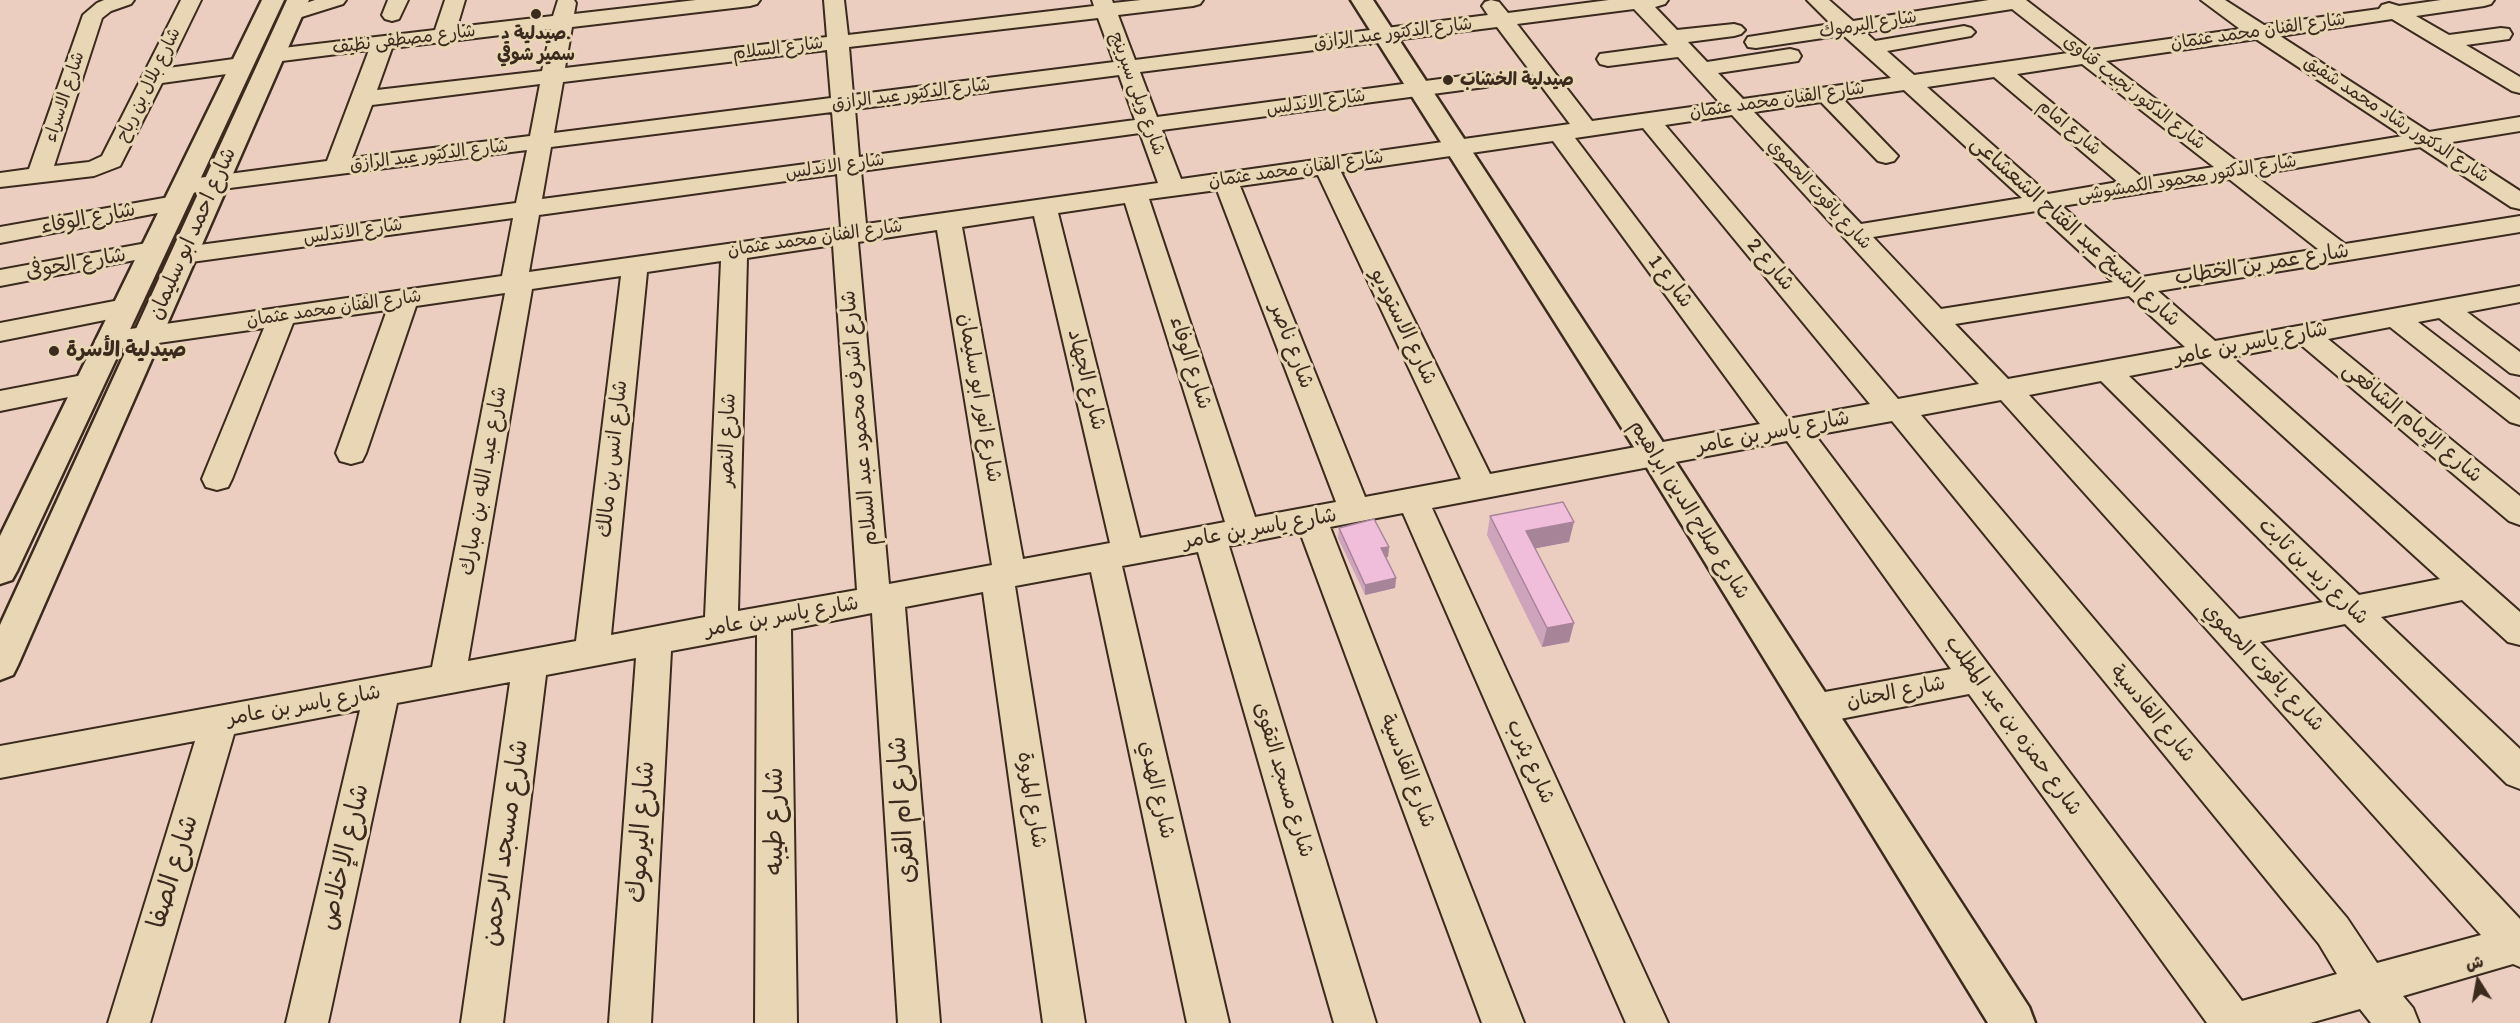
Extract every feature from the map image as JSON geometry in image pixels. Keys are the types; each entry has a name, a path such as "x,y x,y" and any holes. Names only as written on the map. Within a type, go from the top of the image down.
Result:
{"main road":[{"name":"شارع صلاح الدين ابراهيم","path":"1362,0 1655,455 2013,1023"},
{"name":"شارع احمد ابو سليمان","path":"0,665 273,55 288,5"},
{"name":"شارع احمد ابو سليمان","path":"0,571 241,65 288,5"}],"street":[{"name":"شارع الاسراء","path":"39,176 92,18 99,9 124,0"},
{"name":"شارع بلال بن رباح","path":"39,176 94,170 112,161 190,0"},
{"path":"288,5 336,0"},
{"path":"444,36 455,0"},
{"name":"شارع مصطفى نظيف","path":"273,55 444,36 560,6 663,5 750,0"},
{"name":"شارع اشرف محمود عبد السلام","path":"834,0 848,166 849,235 881,599"},
{"name":"شارع السلام","path":"362,99 837,42 1104,5 1193,0"},
{"path":"1487,0 1586,129"},
{"name":"شارع الشيخ عبد الفتاح الشعشاعى","path":"1817,0 2520,632"},
{"name":"شارع الدكتور رشاد محمد شفيق","path":"2211,0 2520,202"},
{"path":"2373,0 2520,86"},
{"name":"شارع الفنان محمد عثمان","path":"109,341 2484,0"},
{"name":"شارع الدكتور عبد الرازق","path":"179,195 216,183 1503,20 1559,6 1645,1"},
{"name":"شارع ياقوت الحموي","path":"1645,1 1678,43 1736,107 1934,318 2004,389 2519,945"},
{"name":"شارع ويلى سبرينج","path":"1104,5 1172,188"},
{"name":"شارع عبد الله بن مبارك","path":"447,679 552,76 560,6"},
{"name":"شارع اليرموك","path":"1756,42 1862,40 2021,11"},
{"name":"شارع الدكتور نجيب قناوى","path":"2021,11 2087,57 2340,253"},
{"path":"1701,69 1862,40 1982,28"},
{"path":"1608,59 1734,30"},
{"path":"2445,42 2501,34"},
{"path":"337,167 382,43"},
{"path":"154,77 241,65"},
{"name":"شارع امام","path":"1999,70 2138,187"},
{"name":"شارع الاندلس","path":"184,255 1485,80"},
{"path":"1826,94 1886,156"},
{"name":"شارع 2","path":"1649,120 1895,410"},
{"name":"شارع الدكتور محمود الكمشوشى","path":"1854,233 2520,124"},
{"name":"شارع 1","path":"1559,133 1787,430"},
{"name":"شارع الاستوديو","path":"1326,166 1481,488"},
{"path":"0,180 39,176"},
{"name":"شارع ناصر","path":"1226,181 1355,512"},
{"name":"شارع الوفاء","path":"1135,194 1227,535"},
{"name":"شارع الوفاء","path":"0,235 179,195"},
{"name":"شارع الجهاد","path":"1044,207 1116,556"},
{"name":"شارع انور ابو سليمان","path":"948,220 1004,576"},
{"name":"شارع عمر بن الخطاب","path":"1934,318 2520,224"},
{"name":"شارع الحوفى","path":"0,278 152,250"},
{"name":"شارع النصر","path":"721,629 734,251"},
{"name":"شارع انس بن مالك","path":"592,653 635,265"},
{"name":"شارع ياسر بن عامر","path":"0,762 2520,294"},
{"path":"351,453 405,298"},
{"path":"0,332 125,308"},
{"path":"2444,308 2520,366"},
{"path":"217,479 282,316"},
{"path":"2395,317 2520,415"},
{"name":"شارع الإمام الشافعى","path":"2305,334 2520,513"},
{"name":"شارع زيد بن ثابت","path":"2106,370 2520,773"},
{"path":"0,401 88,384"},
{"name":"شارع القادسية","path":"1895,410 2332,931 2368,986 2398,1023"},
{"name":"شارع حمزه بن عبد المطلب","path":"1787,430 1977,678 2233,1023"},
{"name":"شارع يثرب","path":"1413,500 1647,1023"},
{"name":"شارع القادسية","path":"1311,519 1503,1023"},
{"name":"شارع مسجد التقوى","path":"1227,535 1355,1023"},
{"name":"شارع الهدي","path":"1116,556 1208,1023"},
{"name":"شارع المروة","path":"1004,576 1064,1023"},
{"path":"2232,634 2469,586"},
{"name":"شارع ام القرى","path":"881,599 919,1023"},
{"name":"شارع طيبه","path":"774,619 776,1023"},
{"name":"شارع اليرموك","path":"630,1023 654,641"},
{"name":"شارع مسجد الرحمن","path":"482,1023 530,664"},
{"name":"شارع الحنان","path":"1814,709 1977,678"},
{"name":"شارع الإخلاص","path":"307,1023 382,692"},
{"name":"شارع الصفا","path":"129,1023 219,722"},
{"path":"2238,1023 2519,945"}],"building":[{"path":"1563,502 1574,522 1526,531 1574,623 1547,628 1490,516"},
{"path":"1374,519 1389,547 1381,548 1396,578 1365,585 1339,528"}],"place":[{"name":"صيدلية د. سمير شوقي","path":"536,14"},
{"name":"صيدلية الخشاب","path":"1448,80"},
{"name":"صيدلية الأسرة","path":"54,351"}]}
